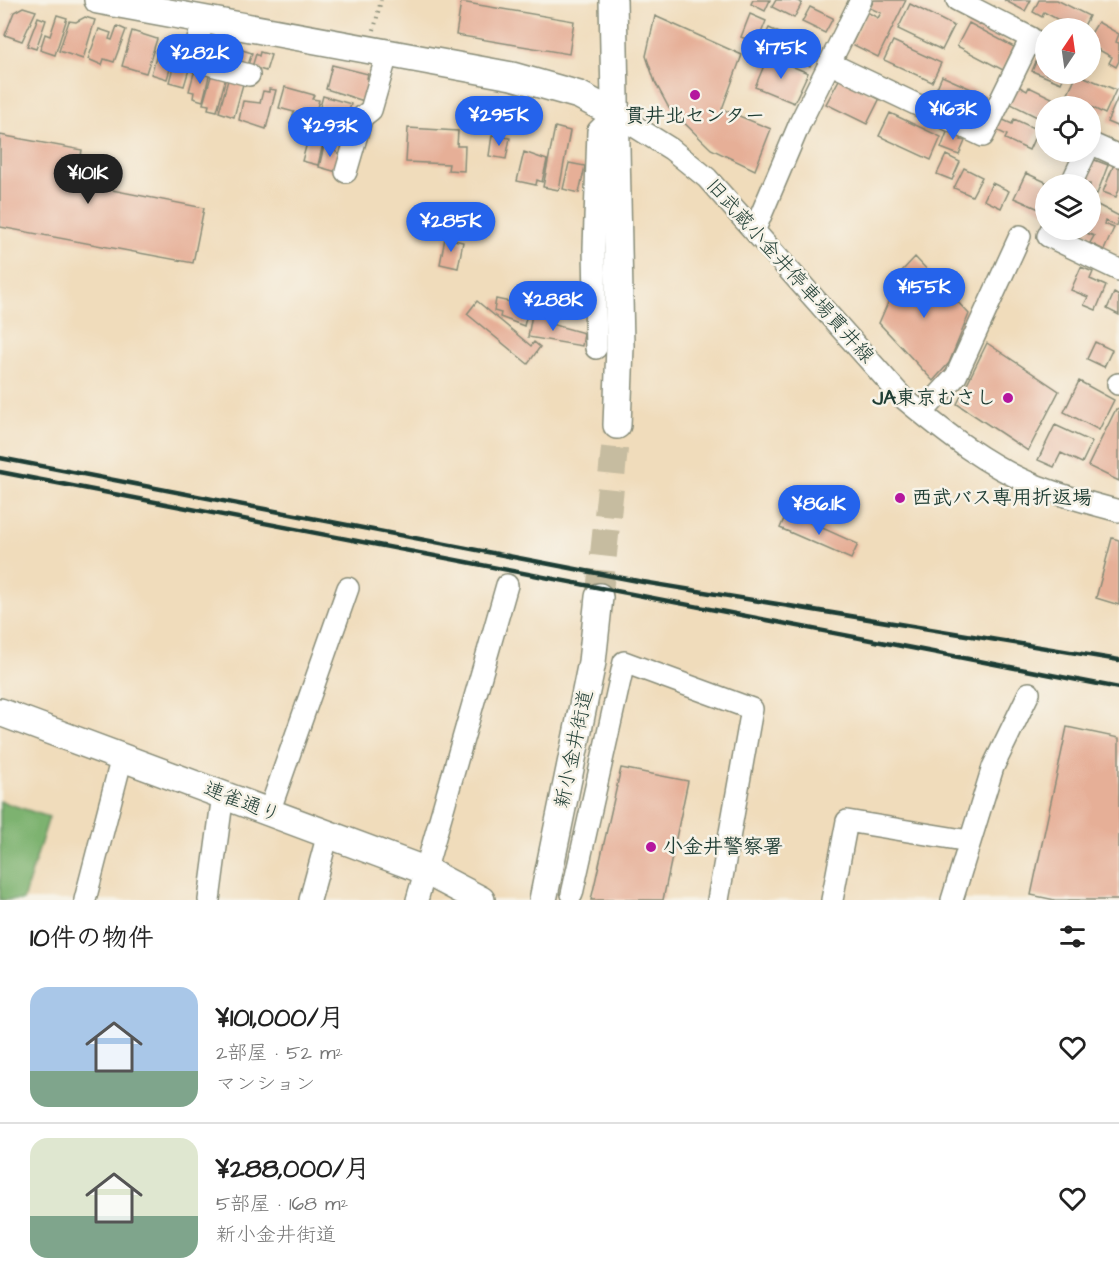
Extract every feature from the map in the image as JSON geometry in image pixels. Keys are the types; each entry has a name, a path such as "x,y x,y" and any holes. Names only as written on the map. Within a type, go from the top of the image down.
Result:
{"main road":[{"path":"98,0 512,76 579,95 615,114"},
{"path":"613,0 620,346 617,425"},
{"name":"新小金井街道","path":"543,900 592,662 599,597"},
{"name":"連雀通り","path":"0,712 424,870 480,900"}],"street":[{"path":"755,230 800,123 861,0"},
{"path":"829,63 983,136 1031,38 957,0"},
{"path":"203,20 193,60 249,75"},
{"path":"346,172 362,117 371,110 379,50"},
{"path":"596,348 594,248 598,131 615,114"},
{"name":"旧武蔵小金井停車場貫井線","path":"615,114 688,162 707,178 902,397 922,413 987,460 1039,487 1118,507"},
{"path":"1101,148 1119,156"},
{"path":"922,413 956,376 1020,236"},
{"path":"1056,240 1119,270"},
{"path":"417,900 507,585"},
{"path":"269,812 348,588"},
{"path":"573,894 624,662 752,709 718,900"},
{"path":"952,900 993,767 1029,693"},
{"path":"85,900 122,757"},
{"path":"209,900 223,794"},
{"path":"832,900 847,821 969,841"},
{"path":"310,900 328,834"}],"path":[{"path":"379,50 381,0"}],"green space":[{"path":"0,801 49,817 23,900 0,900"}],"building":[{"path":"753,0 770,0 765,11 751,4"},
{"path":"776,0 795,0 802,3 794,18 772,7"},
{"path":"874,0 906,0 878,57 852,44 867,12 878,18 881,13 870,8"},
{"path":"1004,0 1031,0 1025,11"},
{"path":"1039,0 1057,0 1089,16 1088,18 1055,18 1044,12 1042,17 1033,12"},
{"path":"461,2 574,21 569,54 456,35"},
{"path":"910,4 954,26 942,50 898,29"},
{"path":"23,7 36,11 22,41 5,35 14,12"},
{"path":"810,7 833,18 825,33 802,22"},
{"path":"750,14 766,21 757,43 741,37"},
{"path":"57,15 67,18 55,55 40,50 45,34 50,36"},
{"name":"貫井北センター","path":"655,16 742,55 722,109 771,129 755,170 711,149 669,108 655,82 646,56"},
{"path":"38,17 46,20 36,49 27,46"},
{"path":"85,17 95,20 83,59 59,51 69,21 76,22"},
{"path":"969,23 1014,47 1003,70 957,46"},
{"path":"1101,24 1119,34 1116,42 1119,43 1119,61 1116,67 1109,63 1112,57 1101,51"},
{"path":"117,26 126,30 114,62 104,59 102,65 88,59 99,29 111,33 109,39 112,40"},
{"path":"769,28 790,38 785,49 789,50 787,56 761,45"},
{"path":"132,31 157,39 146,73 122,66"},
{"path":"797,41 817,50 810,66 790,57"},
{"path":"893,41 941,63 932,82 884,60"},
{"path":"207,43 235,48 231,63 204,54"},
{"path":"160,45 176,49 167,79 151,74"},
{"path":"239,49 252,53 248,65 235,61"},
{"path":"178,50 185,52 182,64 190,66 184,86 169,82"},
{"path":"260,52 271,55 266,71 252,67 256,54 259,56"},
{"path":"768,56 808,73 794,103 755,87"},
{"path":"332,65 368,74 367,78 370,78 364,101 326,89"},
{"path":"202,70 210,72 203,101 193,98 194,92 189,91 194,73 201,74"},
{"path":"212,73 226,77 217,111 208,109 209,105 203,104"},
{"path":"942,76 987,96 977,119 932,99"},
{"path":"840,78 880,98 867,124 826,104"},
{"path":"228,80 243,84 234,117 219,112"},
{"path":"1072,84 1101,84 1116,90 1105,114 1101,112 1101,96 1067,95"},
{"path":"1018,86 1027,91 1029,87 1048,96 1035,96 1035,116 1009,103"},
{"path":"285,87 314,95 312,99 319,100 311,130 290,124 294,112 279,108"},
{"path":"269,89 276,90 266,129 239,120 243,101 260,103 263,91 269,92"},
{"path":"1119,95 1119,127 1107,122"},
{"path":"323,96 351,104 343,133 315,125"},
{"path":"890,113 941,137 931,160 879,136"},
{"path":"1001,119 1012,124 1014,119 1035,129 1035,137 1029,150 1005,139 1007,135 996,130"},
{"path":"555,127 570,131 559,190 543,187"},
{"path":"949,127 964,133 961,140 965,141 959,155 941,148"},
{"path":"408,128 458,131 457,146 465,146 464,171 448,170 449,164 406,162"},
{"path":"310,132 325,135 318,165 302,161"},
{"path":"0,135 82,150 76,183 204,208 193,263 0,227"},
{"path":"492,135 510,138 506,159 489,156"},
{"path":"325,142 337,145 335,151 341,156 337,172 319,167"},
{"path":"524,152 547,160 542,182 537,180 536,185 517,181"},
{"path":"946,155 960,162 952,180 937,174"},
{"path":"1091,162 1108,165 1101,183 1101,174 1086,174"},
{"path":"569,163 585,166 579,193 563,189"},
{"path":"1114,164 1119,166 1119,189 1116,197 1103,192"},
{"path":"964,168 982,177 972,196 954,188"},
{"path":"1026,173 1035,177 1035,207 1014,198"},
{"path":"992,183 1009,191 1001,208 984,200"},
{"path":"458,205 479,209 475,230 448,225 452,207 457,208"},
{"path":"1101,207 1119,216 1116,226 1105,221 1104,224 1114,228 1104,250 1090,243 1092,240 1101,240"},
{"path":"445,238 463,242 458,268 440,264"},
{"path":"915,257 969,314 949,363 933,381 879,323 902,271"},
{"path":"1081,267 1093,272 1090,279 1106,286 1096,310 1084,305 1088,297 1071,290"},
{"path":"1114,293 1119,296 1119,315 1107,309"},
{"path":"496,299 529,306 524,326 500,317 501,313 494,311"},
{"path":"477,301 531,346 534,342 540,347 528,364 467,314"},
{"path":"532,314 552,317 551,324 584,333 582,346 528,337"},
{"path":"1095,342 1112,350 1104,367 1087,359"},
{"name":"JA東京むさし","path":"987,343 1059,391 1028,451 957,404"},
{"path":"1079,381 1114,400 1099,430 1064,412"},
{"path":"1116,409 1119,410 1119,481 1088,466"},
{"path":"1055,425 1092,442 1082,463 1061,453 1054,467 1038,460"},
{"path":"787,512 858,544 851,559 780,528"},
{"path":"1112,538 1119,540 1119,605 1096,598"},
{"path":"1067,727 1119,738 1119,900 1055,900 1031,895"},
{"path":"621,768 688,781 663,900 591,900"}],"tunnel":[{"path":"599,597 617,425"}],"railway":[{"path":"0,458 643,582 1119,660"},
{"path":"0,472 1119,688"}],"place":[{"name":"貫井北センター","path":"695,95"},
{"name":"JA東京むさし","path":"1008,398"},
{"name":"西武バス専用折返場","path":"900,498"},
{"name":"小金井警察署","path":"651,847"}]}
